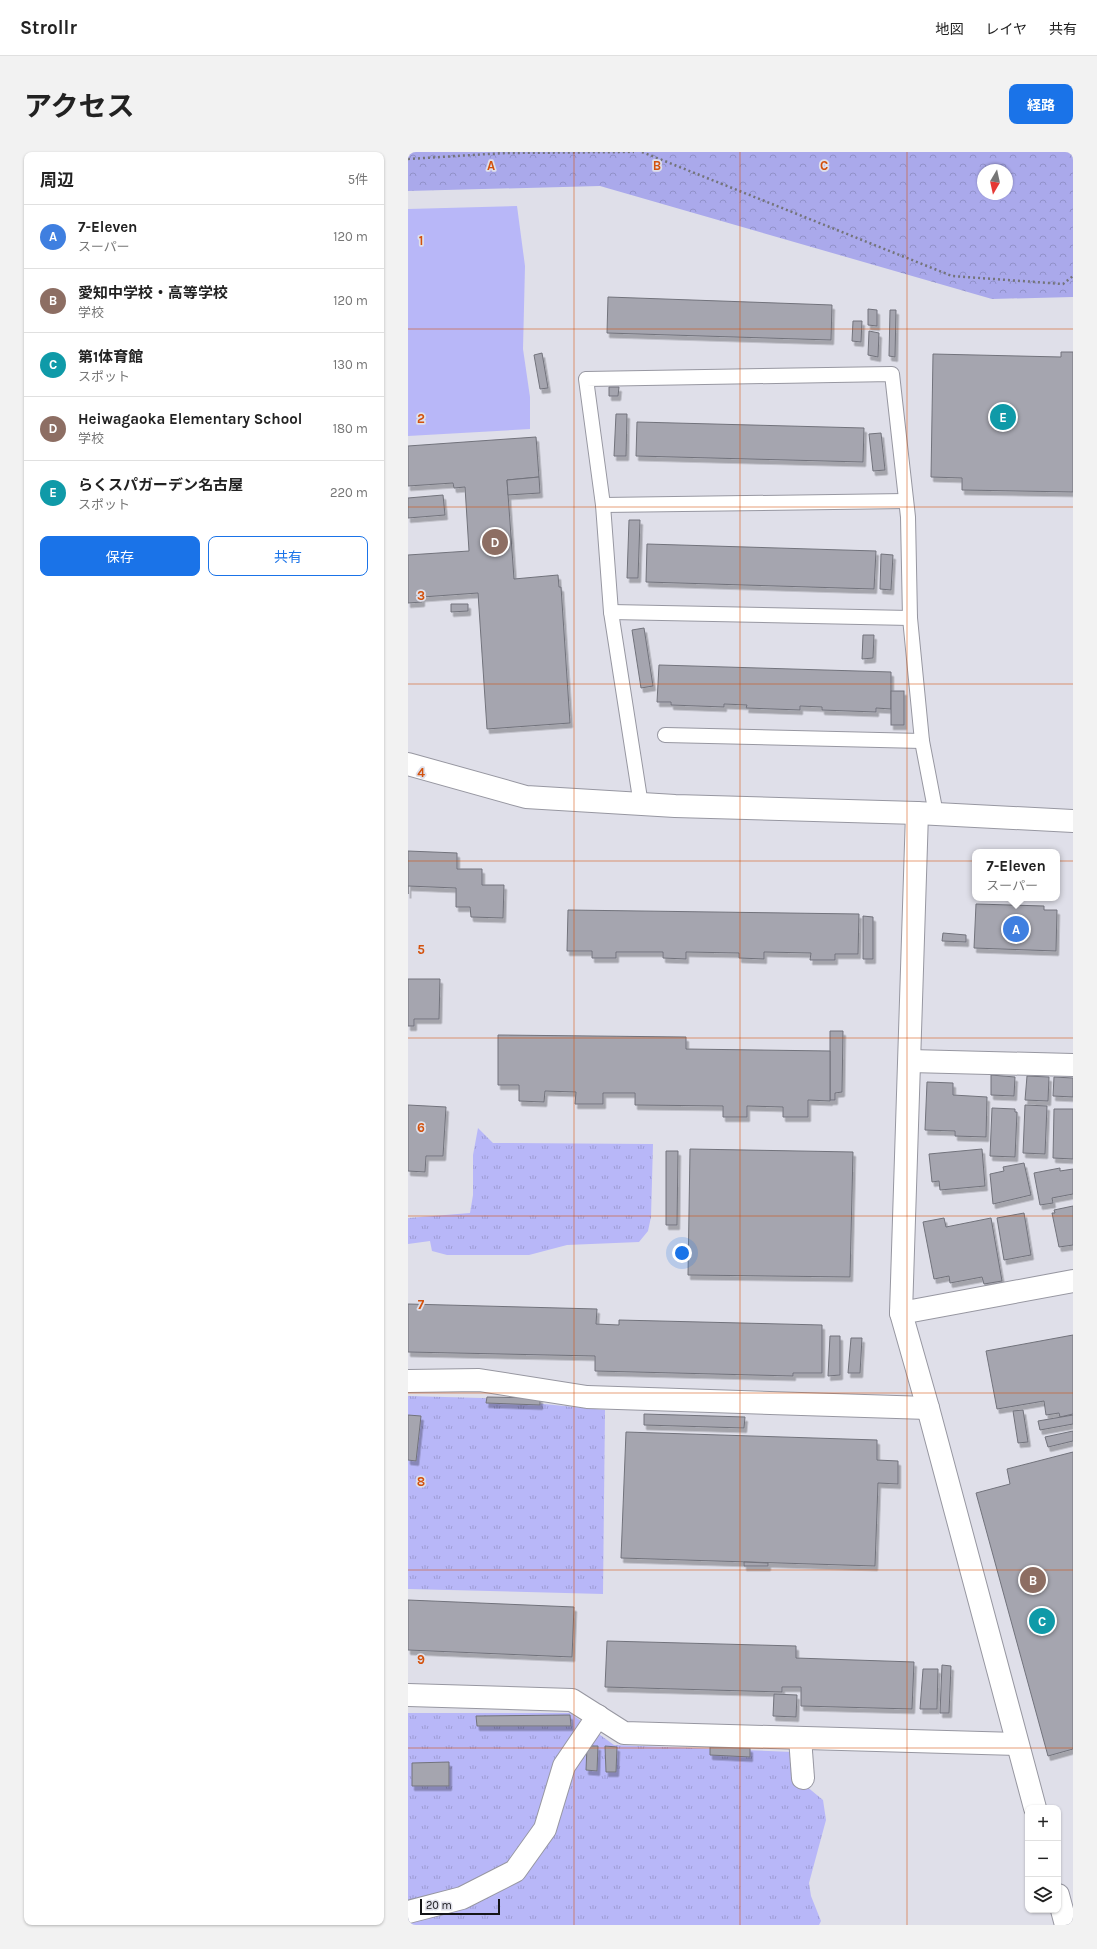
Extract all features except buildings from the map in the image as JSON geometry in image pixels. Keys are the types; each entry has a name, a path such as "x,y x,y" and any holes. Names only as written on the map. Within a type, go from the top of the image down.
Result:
{"street":[{"path":"408,764 526,797 641,805 926,814 1073,821"},
{"path":"926,814 910,1061 900,1313 928,1408 1034,1805"},
{"path":"910,1061 1073,1065"},
{"path":"900,1313 1073,1281"},
{"path":"408,1381 479,1380 587,1397 928,1408"},
{"path":"408,1695 572,1700 624,1733 1018,1744"},
{"path":"408,1912 462,1898 515,1871 545,1829 564,1766 598,1716"},
{"path":"800,1738 803,1778"},
{"path":"1061,1906 1066,1925"}],"lane":[{"path":"641,805 611,612 603,506 586,379 892,374 908,517 910,618 922,741 926,814"},
{"path":"603,506 906,501"},
{"path":"611,612 910,618"},
{"path":"665,735 922,741"}],"path":[{"path":"408,159 505,153 634,152"},
{"path":"642,152 952,276 1063,284 1073,276"}],"green space":[{"path":"408,152 1073,152 1073,297 992,299 600,186 408,191"},
{"path":"517,206 525,266 523,349 530,397 530,429 408,436 408,209"},
{"path":"478,1128 493,1143 653,1144 651,1217 648,1231 639,1242 567,1245 529,1255 447,1255 432,1251 430,1241 408,1244 408,1218 470,1213 473,1195 473,1155"},
{"path":"408,1396 482,1398 605,1410 603,1594 408,1589"},
{"path":"408,1713 570,1713 614,1745 793,1752 806,1786 823,1800 826,1820 809,1883 811,1896 821,1921 819,1925 408,1925"}],"place":[{"name":"らくスパガーデン名古屋","path":"1003,417"},
{"name":"Heiwagaoka Elementary School","path":"495,542"},
{"name":"7-Eleven","path":"1016,929"},
{"name":"愛知中学校・高等学校","path":"1033,1580"},
{"name":"第1体育館","path":"1042,1621"}]}
